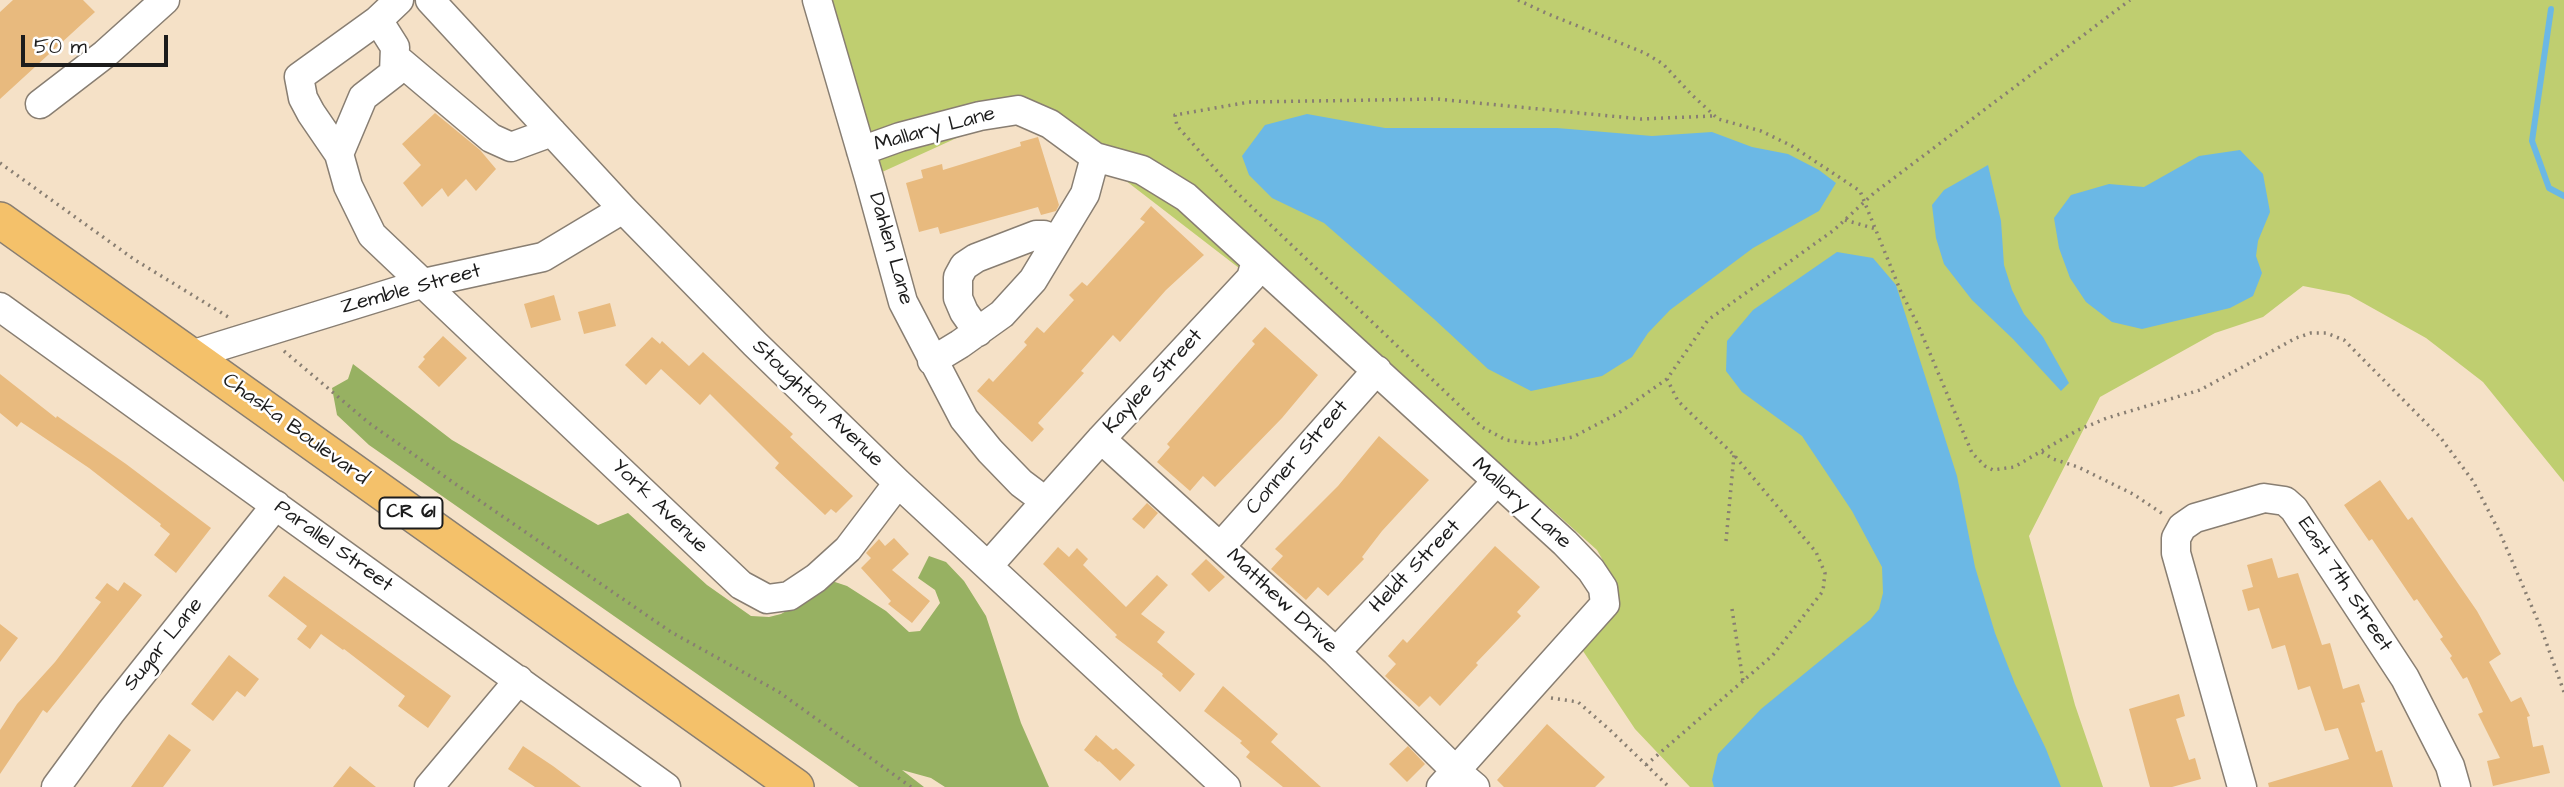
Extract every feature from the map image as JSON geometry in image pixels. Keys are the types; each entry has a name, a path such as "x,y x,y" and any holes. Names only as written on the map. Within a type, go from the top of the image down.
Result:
{"main road":[{"name":"Chaska Boulevard","path":"0,220 796,787"}],"street":[{"path":"40,104 105,54 165,0"},
{"path":"339,154 363,97 394,73 395,47 378,20 399,0"},
{"name":"Stoughton Avenue","path":"430,0 623,209 755,344 898,483 1226,787"},
{"name":"Dahlen Lane","path":"817,0 903,302 964,419 990,452 1045,501"},
{"name":"York Avenue","path":"378,20 299,78 303,98 339,154 348,187 372,234 741,585 767,599 789,596 848,549 898,483"},
{"path":"395,57 491,138 511,147 552,132"},
{"path":"311,113 331,110 356,113"},
{"name":"Mallary Lane","path":"861,151 900,137 981,116 1018,110 1050,124 1095,157 1142,170 1186,197 1256,261"},
{"path":"932,361 1002,314 1033,280 1085,194 1095,157"},
{"name":"Zemble Street","path":"191,355 424,283 543,257 623,209"},
{"path":"978,332 958,298 958,277 964,266 1036,235 1044,234 1056,240"},
{"name":"Mallory Lane","path":"1256,261 1565,543 1591,570 1603,588 1605,604 1590,625 1457,782"},
{"name":"Kaylee Street","path":"989,565 1101,439 1251,278 1256,261"},
{"name":"Parallel Street","path":"0,307 519,680 656,784"},
{"name":"Conner Street","path":"1221,546 1377,370"},
{"name":"Matthew Drive","path":"1101,439 1336,652 1457,782"},
{"name":"Heldt Street","path":"1336,652 1496,482"},
{"name":"East 7th Street","path":"2182,527 2195,518 2264,498 2285,501 2294,509 2405,678 2450,766 2456,787"},
{"name":"Sugar Lane","path":"56,787 111,712 276,505"},
{"path":"2182,527 2176,538 2176,553 2242,787"},
{"path":"429,787 519,680"}],"path":[{"path":"1518,0 1645,53 1662,64 1714,116 1729,123 1761,131 1801,151 1860,191 1972,453 1985,466 2003,470 2026,462 2078,430 2107,418 2200,390 2296,338 2311,333 2326,333 2344,340 2440,437 2473,481 2500,533 2541,628 2564,692"},
{"path":"1714,116 1642,119 1437,99 1249,102 1175,115 1177,126 1234,190 1482,427 1506,440 1534,444 1573,437 1617,414 1667,379 1708,320 1844,220 2130,0"},
{"path":"0,163 135,260 285,352 369,423 671,632 779,692 911,787"},
{"path":"1844,220 1876,229"},
{"path":"1646,765 1773,654 1823,591 1825,573 1816,552 1734,455 1678,401 1667,379"},
{"path":"2042,451 2053,459 2077,467 2133,494 2182,527"},
{"path":"1726,541 1734,455"},
{"path":"1732,610 1743,681"},
{"path":"1541,701 1552,697 1578,702 1669,787"}],"green space":[{"path":"820,0 2564,0 2564,482 2483,382 2426,338 2349,295 2303,286 2263,317 2215,333 2100,397 2029,536 2075,705 2103,787 1690,787 1635,729 1583,651 1604,625 1614,580 1597,550 1549,507 1095,157 1018,110 869,178"},
{"path":"353,364 452,440 598,525 628,513 707,585 751,616 769,617 781,614 832,581 847,586 886,611 909,632 920,631 940,603 935,590 918,578 929,556 946,562 964,581 986,616 1021,723 1049,787 945,787 931,778 902,770 924,787 859,787 369,445 337,415 332,388 348,379"}],"water":[{"path":"1307,114 1385,128 1557,128 1652,136 1712,132 1752,147 1788,154 1819,170 1836,183 1819,211 1753,248 1670,310 1648,333 1632,357 1602,376 1531,391 1488,369 1324,223 1272,198 1249,175 1242,156 1265,125"},
{"path":"2240,150 2263,174 2270,212 2258,241 2256,256 2262,273 2253,296 2230,308 2142,329 2112,322 2086,302 2070,278 2059,248 2054,218 2071,195 2109,184 2144,187 2199,156"},
{"path":"1988,165 2001,221 2004,265 2012,290 2024,314 2043,337 2069,383 2061,391 1972,300 1944,264 1936,238 1932,205 1944,190"},
{"path":"1837,252 1873,258 1896,285 1957,476 1975,567 1995,633 2061,787 1714,787 1712,780 1718,754 1761,709 1870,620 1879,609 1883,593 1882,567 1852,511 1802,436 1742,392 1726,371 1727,341 1753,310"}],"building":[{"path":"13,0 83,0 95,12 0,99 0,12"},
{"path":"435,113 480,150 496,169 476,191 466,179 448,197 442,188 422,207 403,183 421,165 402,144"},
{"path":"1038,137 1059,205 1056,211 1041,215 1038,207 940,234 938,227 919,232 906,183 923,178 921,170 942,164 943,170 1021,146 1020,142"},
{"path":"1151,206 1204,255 1166,290 1120,342 1113,335 1081,371 1084,373 1038,423 1044,429 1032,442 977,391 989,378 993,382 1027,345 1024,342 1037,327 1044,333 1074,300 1069,295 1082,282 1087,286 1145,222 1140,219"},
{"path":"554,295 561,320 531,328 524,304"},
{"path":"610,303 616,326 584,334 578,312"},
{"path":"1265,327 1318,375 1282,418 1215,487 1203,476 1190,491 1157,462 1170,447 1167,444 1255,344 1252,341"},
{"path":"443,336 467,358 439,387 418,367 425,359 423,357"},
{"path":"652,337 660,344 662,341 689,366 703,352 793,434 790,437 853,496 836,513 831,509 825,515 775,468 779,463 710,394 700,405 661,369 646,385 625,365"},
{"path":"0,374 56,418 57,416 126,464 211,528 176,573 154,555 170,534 161,524 89,468 21,422 17,427 0,413"},
{"path":"1379,436 1429,480 1382,531 1362,557 1364,559 1328,596 1318,587 1306,600 1271,569 1283,556 1275,549 1338,486"},
{"path":"2380,480 2408,520 2412,517 2477,611 2501,654 2489,662 2511,702 2521,697 2530,716 2527,717 2533,747 2543,745 2550,773 2493,786 2487,761 2500,758 2478,714 2483,712 2467,677 2463,679 2440,639 2443,637 2417,599 2414,601 2372,539 2369,541 2344,505"},
{"path":"1147,503 1158,513 1144,529 1132,519"},
{"path":"894,538 909,554 892,570 930,601 912,623 888,604 891,601 861,568 871,558 866,553 879,539 885,546"},
{"path":"1495,546 1540,587 1517,612 1521,616 1440,706 1430,696 1419,707 1385,676 1396,664 1388,656 1403,639 1407,643"},
{"path":"1058,547 1069,557 1077,548 1088,559 1083,565 1126,607 1157,575 1168,585 1141,614 1165,632 1157,642 1195,674 1180,692 1162,676 1163,674 1115,637 1117,635 1043,564"},
{"path":"2272,558 2278,578 2298,573 2322,645 2330,643 2343,689 2359,684 2365,702 2361,703 2376,752 2382,750 2393,787 2269,787 2268,783 2349,759 2338,728 2325,731 2310,686 2298,690 2285,645 2272,649 2259,608 2248,611 2242,590 2253,587 2247,565"},
{"path":"1206,559 1225,577 1209,592 1191,574"},
{"path":"284,576 451,696 428,728 398,706 405,696 344,649 321,634 310,649 297,639 307,626 268,596"},
{"path":"124,582 142,595 47,713 43,710 0,774 0,730 17,704 55,662 101,602 95,598 107,583 118,591"},
{"path":"0,624 18,638 0,662"},
{"path":"229,655 259,679 245,697 237,691 213,721 191,704"},
{"path":"1223,686 1278,734 1271,742 1321,787 1283,787 1246,757 1250,752 1240,743 1242,741 1204,711"},
{"path":"2179,694 2185,716 2176,719 2189,760 2195,758 2201,779 2172,787 2150,787 2129,709"},
{"path":"1547,724 1605,777 1595,787 1504,787 1497,780"},
{"path":"169,734 191,750 163,787 131,787"},
{"path":"1096,735 1135,765 1120,781 1084,750"},
{"path":"523,746 581,787 535,787 508,769"},
{"path":"1408,746 1425,764 1407,782 1389,764"},
{"path":"350,766 376,787 333,787"}],"waterway":[{"path":"2551,9 2532,141 2549,188 2564,196"}]}
